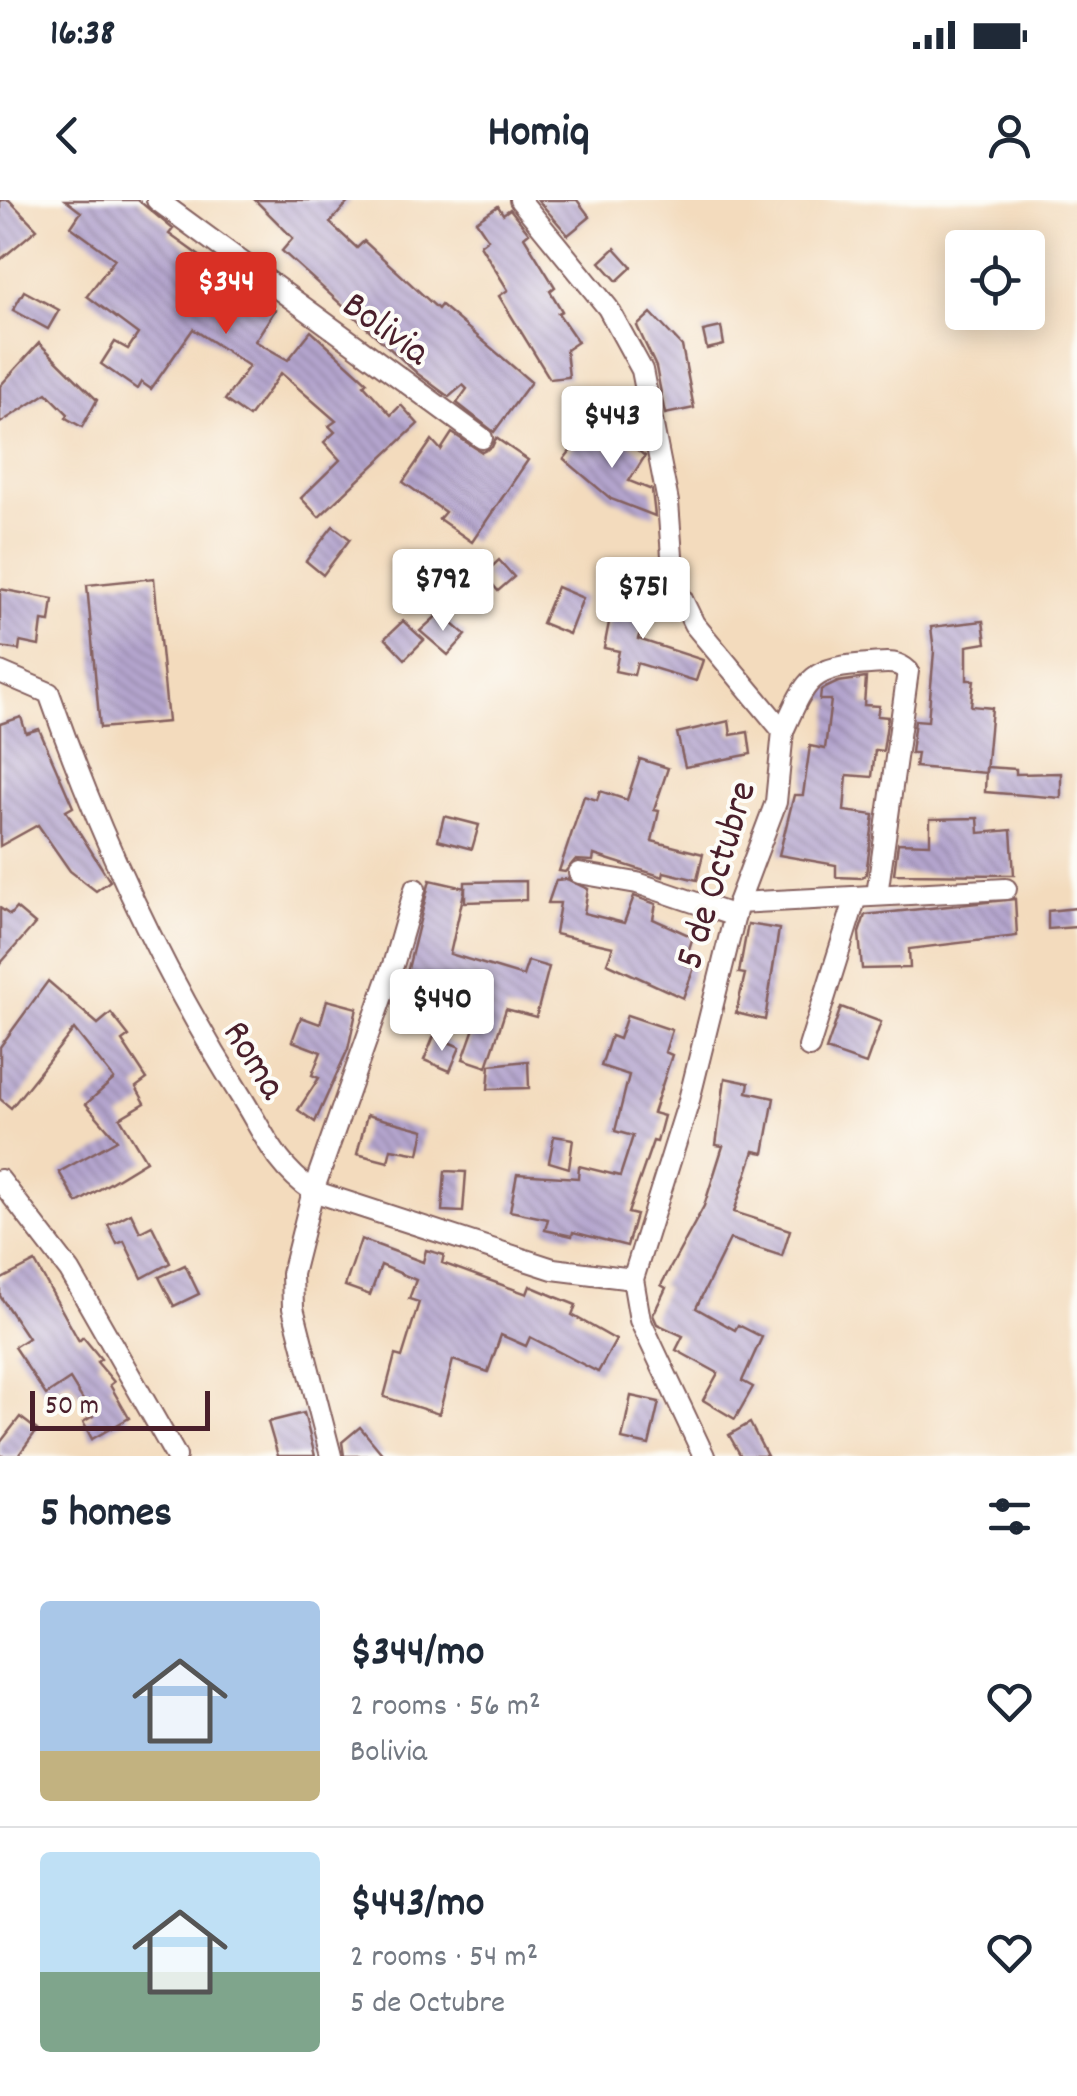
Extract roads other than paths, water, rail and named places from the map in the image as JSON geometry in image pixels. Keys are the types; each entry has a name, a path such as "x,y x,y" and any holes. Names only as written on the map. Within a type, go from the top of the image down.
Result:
{"street":[{"name":"Bolivia","path":"157,200 482,438"},
{"name":"5 de Octubre","path":"520,200 608,308 642,370 668,502 674,583 694,624 783,731 776,802 737,909 688,1104 633,1279"},
{"path":"783,731 808,682 826,667 896,662 908,671 867,896 809,1047"},
{"name":"Roma","path":"0,672 49,694 86,794 195,1024 286,1173 313,1191 553,1268 633,1279"},
{"path":"579,873 737,909 867,896 1006,889"},
{"path":"331,1456 293,1308 292,1274 313,1191 394,962 415,889"},
{"path":"0,1180 70,1272 176,1456"},
{"path":"633,1279 640,1320 704,1456"}]}
